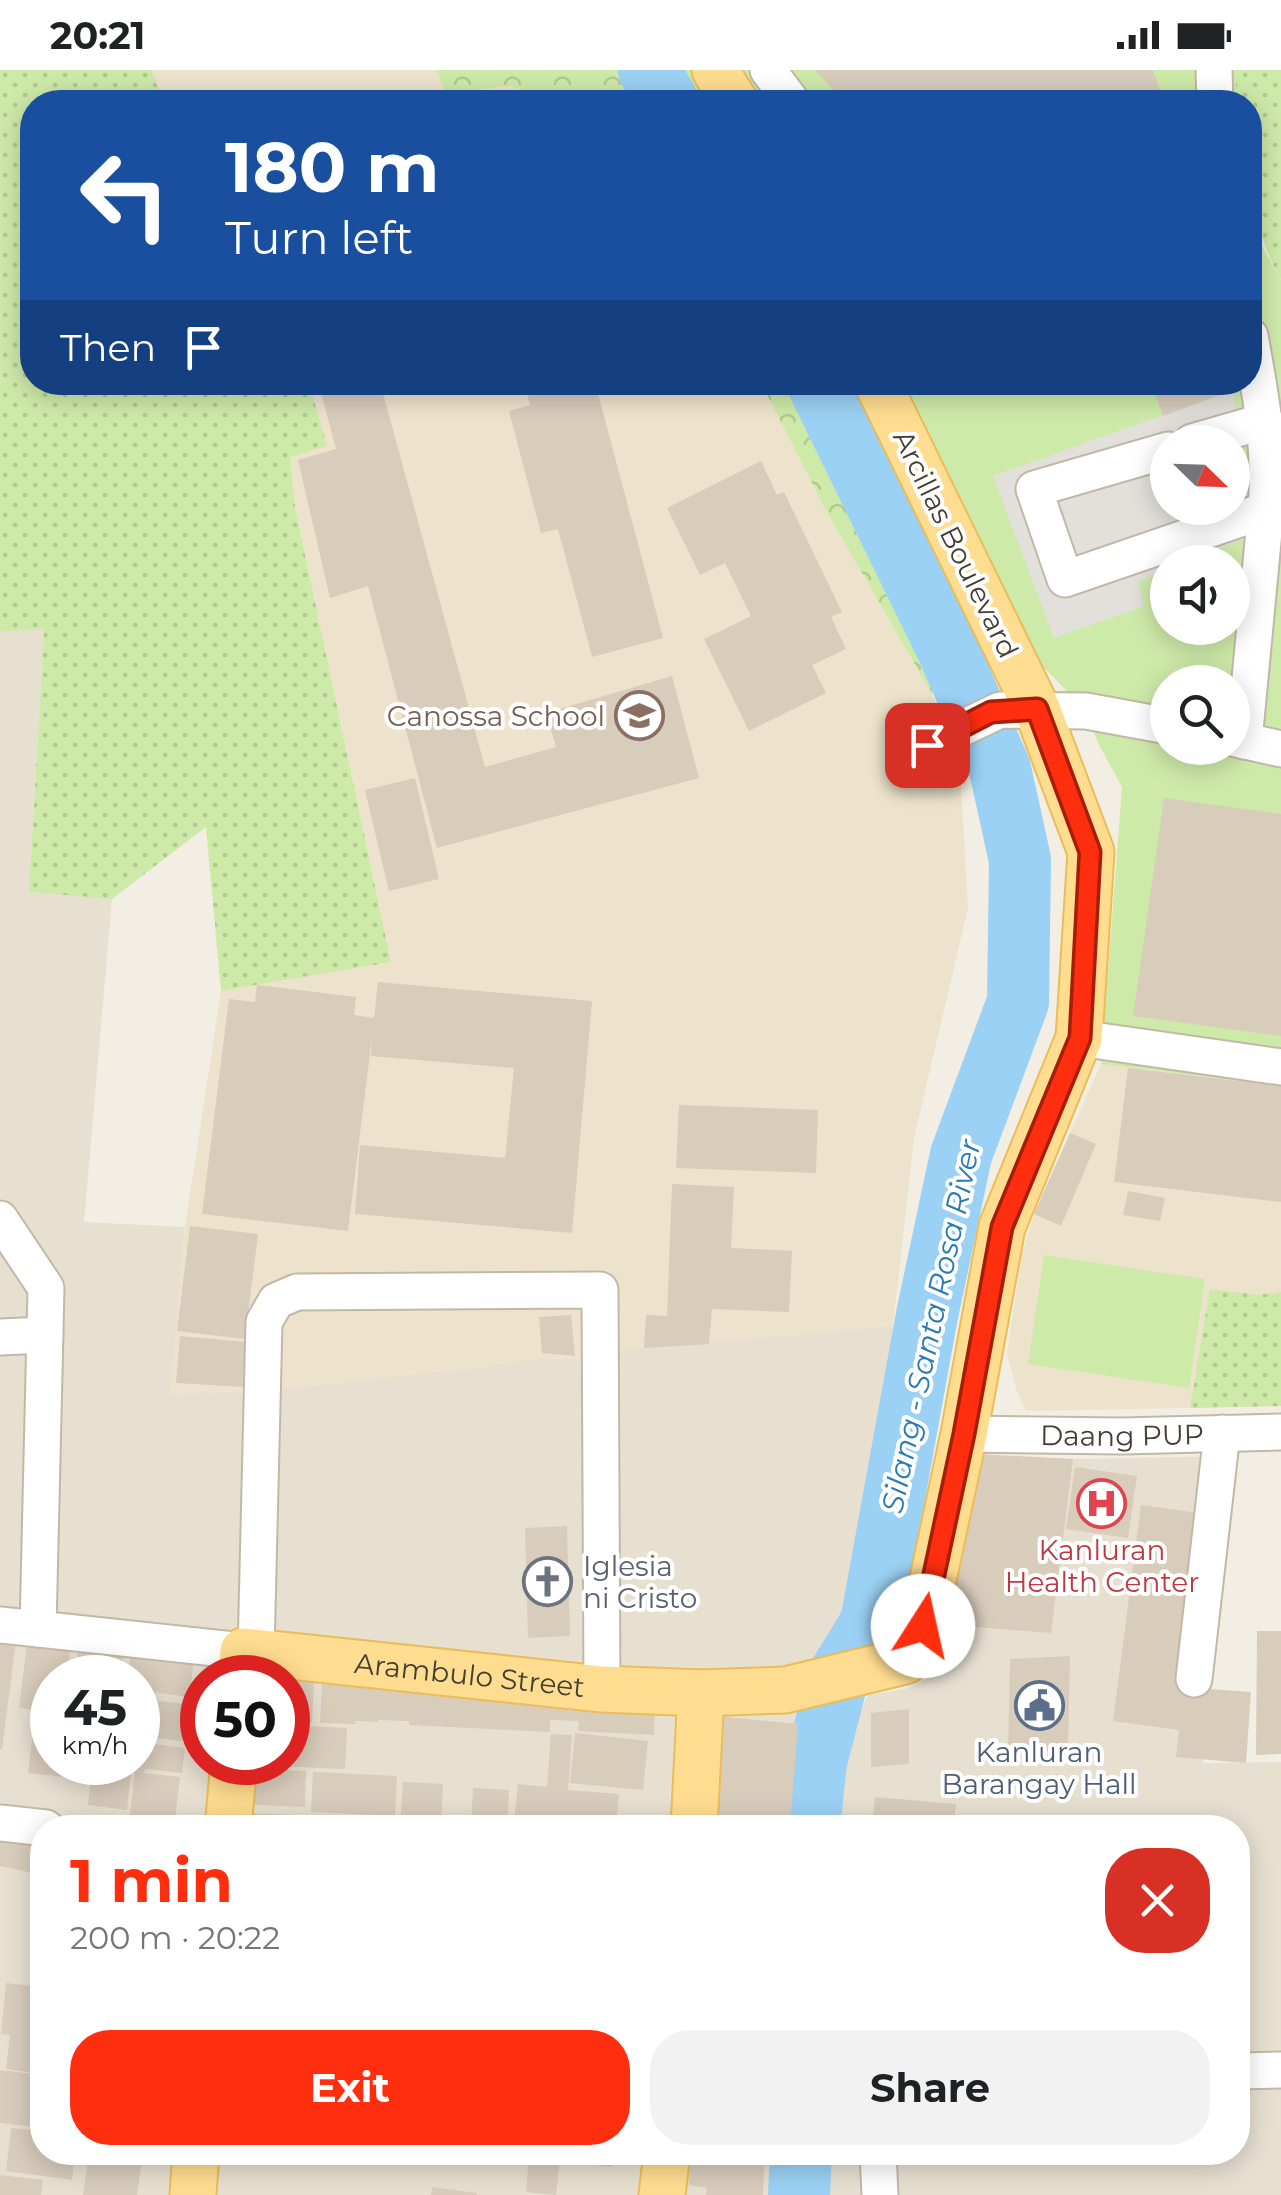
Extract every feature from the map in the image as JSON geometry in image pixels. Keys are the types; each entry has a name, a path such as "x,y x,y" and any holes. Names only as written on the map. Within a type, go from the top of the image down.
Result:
{"main road":[{"name":"Arcillas Boulevard","path":"701,1693 785,1690 905,1661 923,1626 1002,1227 1080,1038 1090,852 1037,709 882,395"},
{"name":"Arambulo Street","path":"310,1666 701,1693"},
{"path":"695,1815 701,1693"},
{"path":"229,1815 232,1785"},
{"path":"193,2195 195,2165"},
{"path":"662,2195 665,2165"}],"street":[{"path":"1247,665 1270,466 1261,395"},
{"path":"1250,426 1266,421"},
{"path":"1150,455 1034,489 1065,578 1222,525"},
{"path":"1250,515 1266,510"},
{"path":"927,745 991,712 1086,711 1150,723"},
{"path":"1250,742 1281,749"},
{"path":"1080,1038 1281,1067"},
{"path":"0,1219 46,1288 38,1628"},
{"path":"247,1655 264,1322 276,1301 298,1292 600,1290 602,1689"},
{"path":"0,1336 45,1335"},
{"name":"Daang PUP","path":"964,1434 1281,1432"},
{"path":"1194,1679 1222,1433"},
{"name":"Arambulo Street","path":"0,1625 209,1655"},
{"path":"0,1822 30,1826"},
{"path":"1250,2071 1281,2070"},
{"path":"879,2165 880,2195"}],"shaded area":[{"name":"Canossa School","path":"0,70 437,70 444,90 20,90 20,391"},
{"name":"Canossa School","path":"511,86 522,90 478,90"},
{"name":"Canossa School","path":"20,395 767,395 825,509 932,694 960,767 968,908 914,1138 893,1326 615,1350 585,1359 538,1358 284,1388 171,1395 185,1227 221,991 391,961 294,502 31,567"},
{"path":"1219,395 1234,395 1238,425 1150,425 1150,525 1250,525 1250,513 1253,535 1228,545 1150,545 1150,577 1138,582 1144,606 1054,638 993,476"},
{"path":"44,628 29,891 112,899 84,1222 185,1227 171,1395 284,1388 538,1358 585,1359 615,1350 893,1326 856,1621 817,1722 802,1815 30,1815 30,2165 795,2165 794,2195 0,2195 0,632"},
{"path":"1101,1064 1281,1086 1281,1406 1026,1411 1007,1353 1022,1254 1034,1214"},
{"path":"976,1454 1073,1459 1236,1456 1203,1763 1281,1762 1281,2195 805,2195 806,2165 1250,2165 1250,1815 828,1815 830,1774 868,1695 906,1689 926,1679 943,1652"}],"green space":[{"path":"0,70 151,70 159,90 20,90 20,395 312,395 327,446 290,457 294,502 391,962 221,991 206,827 112,899 29,892 44,629 0,632"},
{"path":"437,70 694,70 706,90 522,90 511,86 444,90"},
{"path":"737,70 1236,70 1236,90 750,90"},
{"path":"1236,70 1281,70 1281,280 1262,236 1262,90 1236,90"},
{"path":"1262,243 1281,280 1281,1086 1101,1064 1122,787 1086,711 1033,656 905,395 1262,395"},
{"path":"767,395 871,395 989,645 973,665 932,694 825,509"},
{"path":"1044,1255 1205,1279 1189,1388 1028,1364"},
{"path":"1210,1289 1257,1295 1281,1292 1281,1406 1190,1408"}],"building":[{"path":"815,70 1153,70 1160,90 833,90"},
{"path":"321,395 384,395 485,767 556,747 546,713 672,676 699,778 437,848 368,586 330,598 298,460 336,449"},
{"path":"527,395 598,395 663,638 592,657 558,529 541,533 509,411 530,405"},
{"path":"1156,395 1220,395 1163,416"},
{"path":"761,461 777,495 784,492 842,612 831,617 846,649 812,665 826,693 749,731 704,639 751,616 725,563 700,575 667,508"},
{"path":"415,778 439,879 389,891 365,790"},
{"path":"1164,798 1281,814 1281,1036 1133,1016"},
{"path":"378,982 592,1001 572,1233 355,1214 360,1145 505,1158 514,1068 371,1056 372,1037 348,1231 202,1214 229,999 255,1002 257,985 356,997 354,1015 374,1018"},
{"path":"1128,1068 1281,1086 1281,1202 1114,1182"},
{"path":"679,1105 818,1110 816,1173 676,1168"},
{"path":"1070,1133 1096,1144 1061,1226 1034,1214"},
{"path":"672,1184 734,1187 731,1248 792,1251 789,1312 712,1309 709,1344 644,1348 646,1315 667,1316"},
{"path":"1128,1191 1165,1198 1160,1221 1123,1215"},
{"path":"190,1226 258,1234 245,1339 177,1331"},
{"path":"571,1315 575,1356 542,1353 539,1317"},
{"path":"180,1336 246,1342 243,1387 176,1383"},
{"path":"976,1454 1073,1459 1051,1633 950,1625"},
{"name":"Kanluran Health Center","path":"1075,1467 1137,1476 1128,1538 1066,1529"},
{"path":"1141,1505 1205,1514 1182,1687 1251,1692 1246,1763 1176,1757 1179,1730 1113,1721"},
{"name":"Iglesia ni Cristo","path":"567,1526 570,1636 528,1638 525,1528"},
{"path":"0,1615 19,1617 2,1750 0,1750"},
{"path":"81,1628 126,1633 123,1655 78,1655"},
{"path":"1257,1631 1281,1631 1281,1754 1256,1755"},
{"path":"28,1635 71,1639 69,1655 30,1655 30,1709 19,1708"},
{"path":"133,1638 196,1646 195,1655 180,1655 180,1696 160,1693 160,1655 130,1655"},
{"name":"Kanluran Barangay Hall","path":"1070,1656 1068,1751 1008,1751 1010,1659"},
{"path":"315,1661 312,1723 310,1723 310,1662"},
{"path":"323,1662 656,1682 654,1735 578,1731 579,1721 550,1720 550,1732 409,1725 409,1721 320,1723"},
{"path":"160,1701 180,1703 180,1741 160,1739"},
{"path":"909,1709 909,1764 871,1767 871,1713"},
{"path":"724,1717 798,1724 791,1815 715,1815"},
{"path":"310,1726 347,1728 345,1769 310,1767"},
{"path":"575,1733 648,1741 643,1790 570,1783"},
{"path":"551,1734 572,1735 568,1790 619,1794 617,1815 515,1815 518,1784 547,1787"},
{"path":"160,1745 180,1747 180,1773 160,1771"},
{"path":"313,1772 397,1776 395,1815 311,1812"},
{"path":"160,1775 180,1777 175,1815 130,1815 133,1785 160,1785"},
{"path":"403,1782 443,1784 442,1815 401,1815"},
{"path":"90,1785 130,1785 127,1810 88,1805"},
{"path":"241,1785 306,1785 305,1807 240,1804"},
{"path":"473,1788 509,1790 508,1815 472,1815"},
{"path":"875,1797 956,1804 955,1815 873,1815"},
{"path":"0,1828 30,1832 30,1872 0,1866"},
{"path":"6,1983 30,1986 30,2072 6,2069 10,2035 1,2034"},
{"path":"0,2070 30,2074 30,2127 0,2123"},
{"path":"11,2128 30,2130 30,2165 74,2165 72,2180 6,2171"},
{"path":"87,2165 141,2165 137,2195 83,2195"},
{"path":"528,2165 559,2165 556,2195 526,2192"},
{"path":"690,2165 764,2165 763,2195 706,2195 707,2188 689,2185"},
{"path":"0,2175 43,2180 41,2195 0,2195"},
{"path":"432,2187 477,2193 477,2195 431,2195"}],"waterway":[{"name":"Silang - Santa Rosa River","path":"649,70 661,90"},
{"name":"Silang - Santa Rosa River","path":"810,1815 816,1762 838,1677 871,1623 927,1315 961,1155 1018,1002 1020,860 1000,769 949,652 823,395"},
{"name":"Silang - Santa Rosa River","path":"799,2195 800,2165"}],"place":[{"name":"Canossa School","path":"640,716"},
{"name":"Kanluran Health Center","path":"1102,1503"},
{"name":"Iglesia ni Cristo","path":"548,1582"},
{"name":"Kanluran Barangay Hall","path":"1039,1705"}],"route":[{"path":"923,1626 1002,1227 1080,1038 1090,852 1037,709 991,712 927,745"}]}
